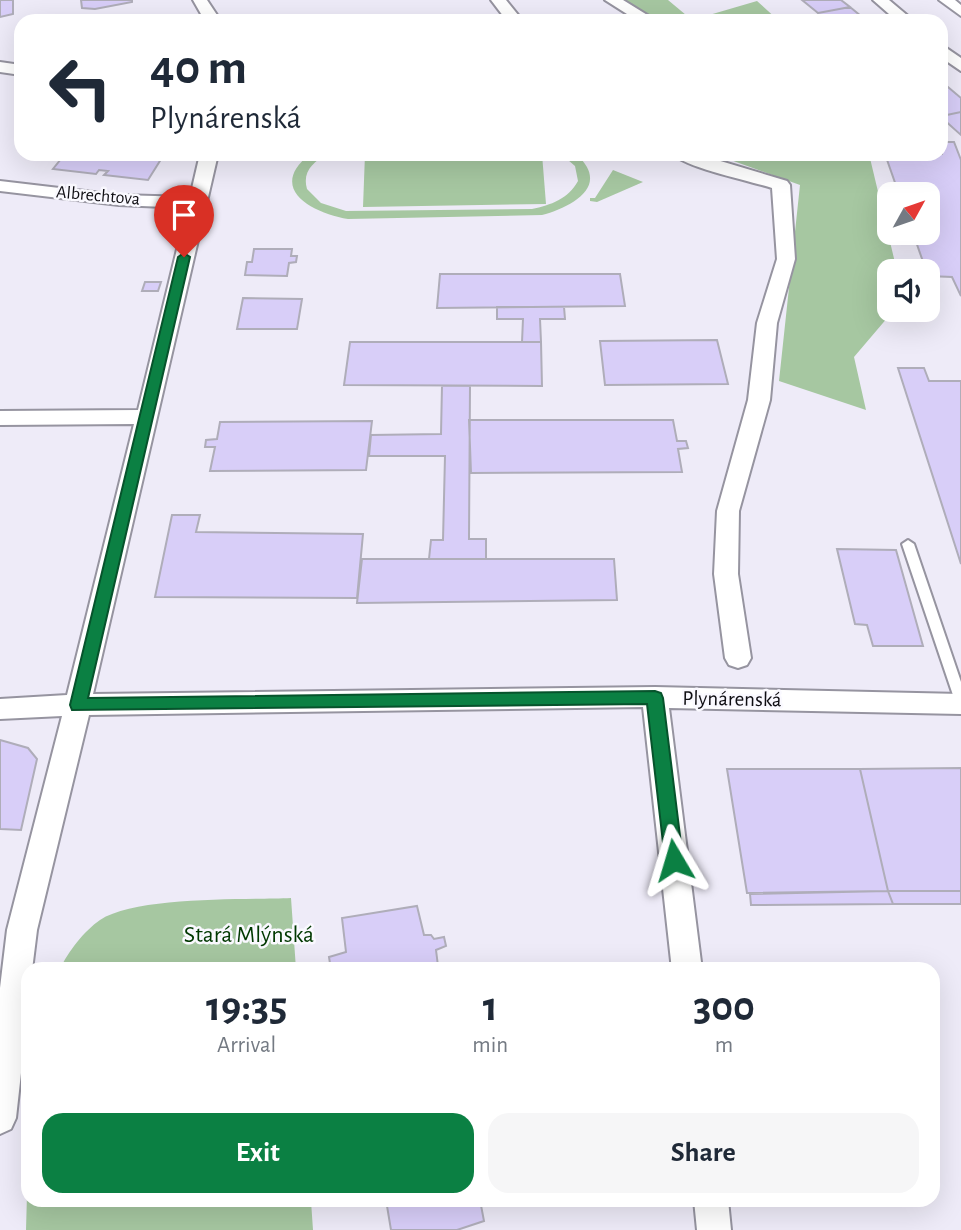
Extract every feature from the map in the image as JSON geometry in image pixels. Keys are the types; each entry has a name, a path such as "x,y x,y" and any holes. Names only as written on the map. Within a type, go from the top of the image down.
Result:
{"street":[{"path":"498,0 509,14"},
{"path":"612,0 637,14"},
{"path":"880,0 897,14"},
{"path":"946,0 961,12"},
{"path":"0,1118 11,932 78,705 207,161"},
{"path":"698,161 781,185 786,259 767,323 759,400 728,511 726,573 738,658"},
{"name":"Albrechtova","path":"0,186 118,200 197,203"},
{"path":"0,418 146,417"},
{"path":"655,698 686,962"},
{"name":"Plynárenská","path":"0,709 78,705 655,698 961,703"},
{"path":"712,1207 714,1230"}],"lane":[{"path":"908,544 961,703"}],"green space":[{"path":"621,0 668,0 685,14 646,14"},
{"path":"757,1 771,14 713,14"},
{"path":"304,161 316,161 307,173 307,189 321,203 346,211 532,209 564,197 574,187 578,181 575,166 569,161 582,161 590,176 589,185 575,201 542,215 348,219 321,211 299,197 293,188 292,178"},
{"path":"365,161 543,161 546,204 363,207"},
{"path":"733,161 871,161 877,187 877,245 891,245 894,259 877,259 877,322 884,322 854,357 866,410 779,381 800,185"},
{"path":"613,170 643,182 597,202 590,201 590,198 595,198"},
{"name":"Stará Mlýnská","path":"291,898 296,962 64,962 88,930 100,920 117,912 139,907 192,901"},
{"path":"27,1207 311,1207 313,1230 26,1230"}],"building":[{"path":"0,0 13,0 13,14 0,17"},
{"path":"81,0 132,2 95,9 82,8"},
{"path":"802,0 841,0 850,7 818,13"},
{"path":"850,7 858,14 819,14"},
{"path":"948,87 961,98 961,112 948,115"},
{"path":"961,112 961,135 948,123 948,115"},
{"path":"948,142 954,142 961,160 961,296 952,277 940,276 940,259 922,259 917,245 940,245 940,182 895,182 887,161 948,161"},
{"path":"59,161 160,161 148,180 104,175 108,171 99,170 96,174 53,169"},
{"path":"254,249 292,249 291,256 297,256 296,262 289,263 287,276 245,275 247,262 252,262"},
{"path":"440,274 620,274 625,306 437,308"},
{"path":"145,282 161,282 158,291 142,291"},
{"path":"243,298 302,299 297,329 237,329"},
{"path":"497,307 564,307 565,319 540,319 541,342 522,342 523,319 497,319"},
{"path":"717,340 728,384 605,385 600,341"},
{"path":"350,342 541,342 542,386 344,385"},
{"path":"898,368 924,368 929,381 961,381 961,564"},
{"path":"442,386 470,386 469,539 486,539 486,559 429,559 431,540 443,540 445,456 369,456 371,435 441,434"},
{"path":"469,420 673,420 677,441 686,441 688,448 678,449 682,472 471,473"},
{"path":"372,421 366,470 210,471 215,447 205,447 206,440 217,439 220,422"},
{"path":"172,515 200,515 196,532 363,534 357,598 155,597"},
{"path":"837,549 896,550 923,646 873,646 867,625 855,624"},
{"path":"362,559 614,559 617,600 357,603"},
{"path":"0,740 28,748 37,759 21,830 0,829"},
{"path":"961,768 961,891 888,891 860,769"},
{"path":"727,769 860,769 888,891 747,893"},
{"path":"888,891 893,904 751,905 750,894"},
{"path":"888,891 961,891 961,904 893,904"},
{"path":"417,906 424,935 431,935 434,939 444,937 446,946 436,950 438,962 330,962 329,957 346,952 342,918"},
{"path":"387,1207 481,1207 484,1221 457,1230 391,1230"}],"route":[{"path":"184,257 78,705 655,698 674,860"}]}
